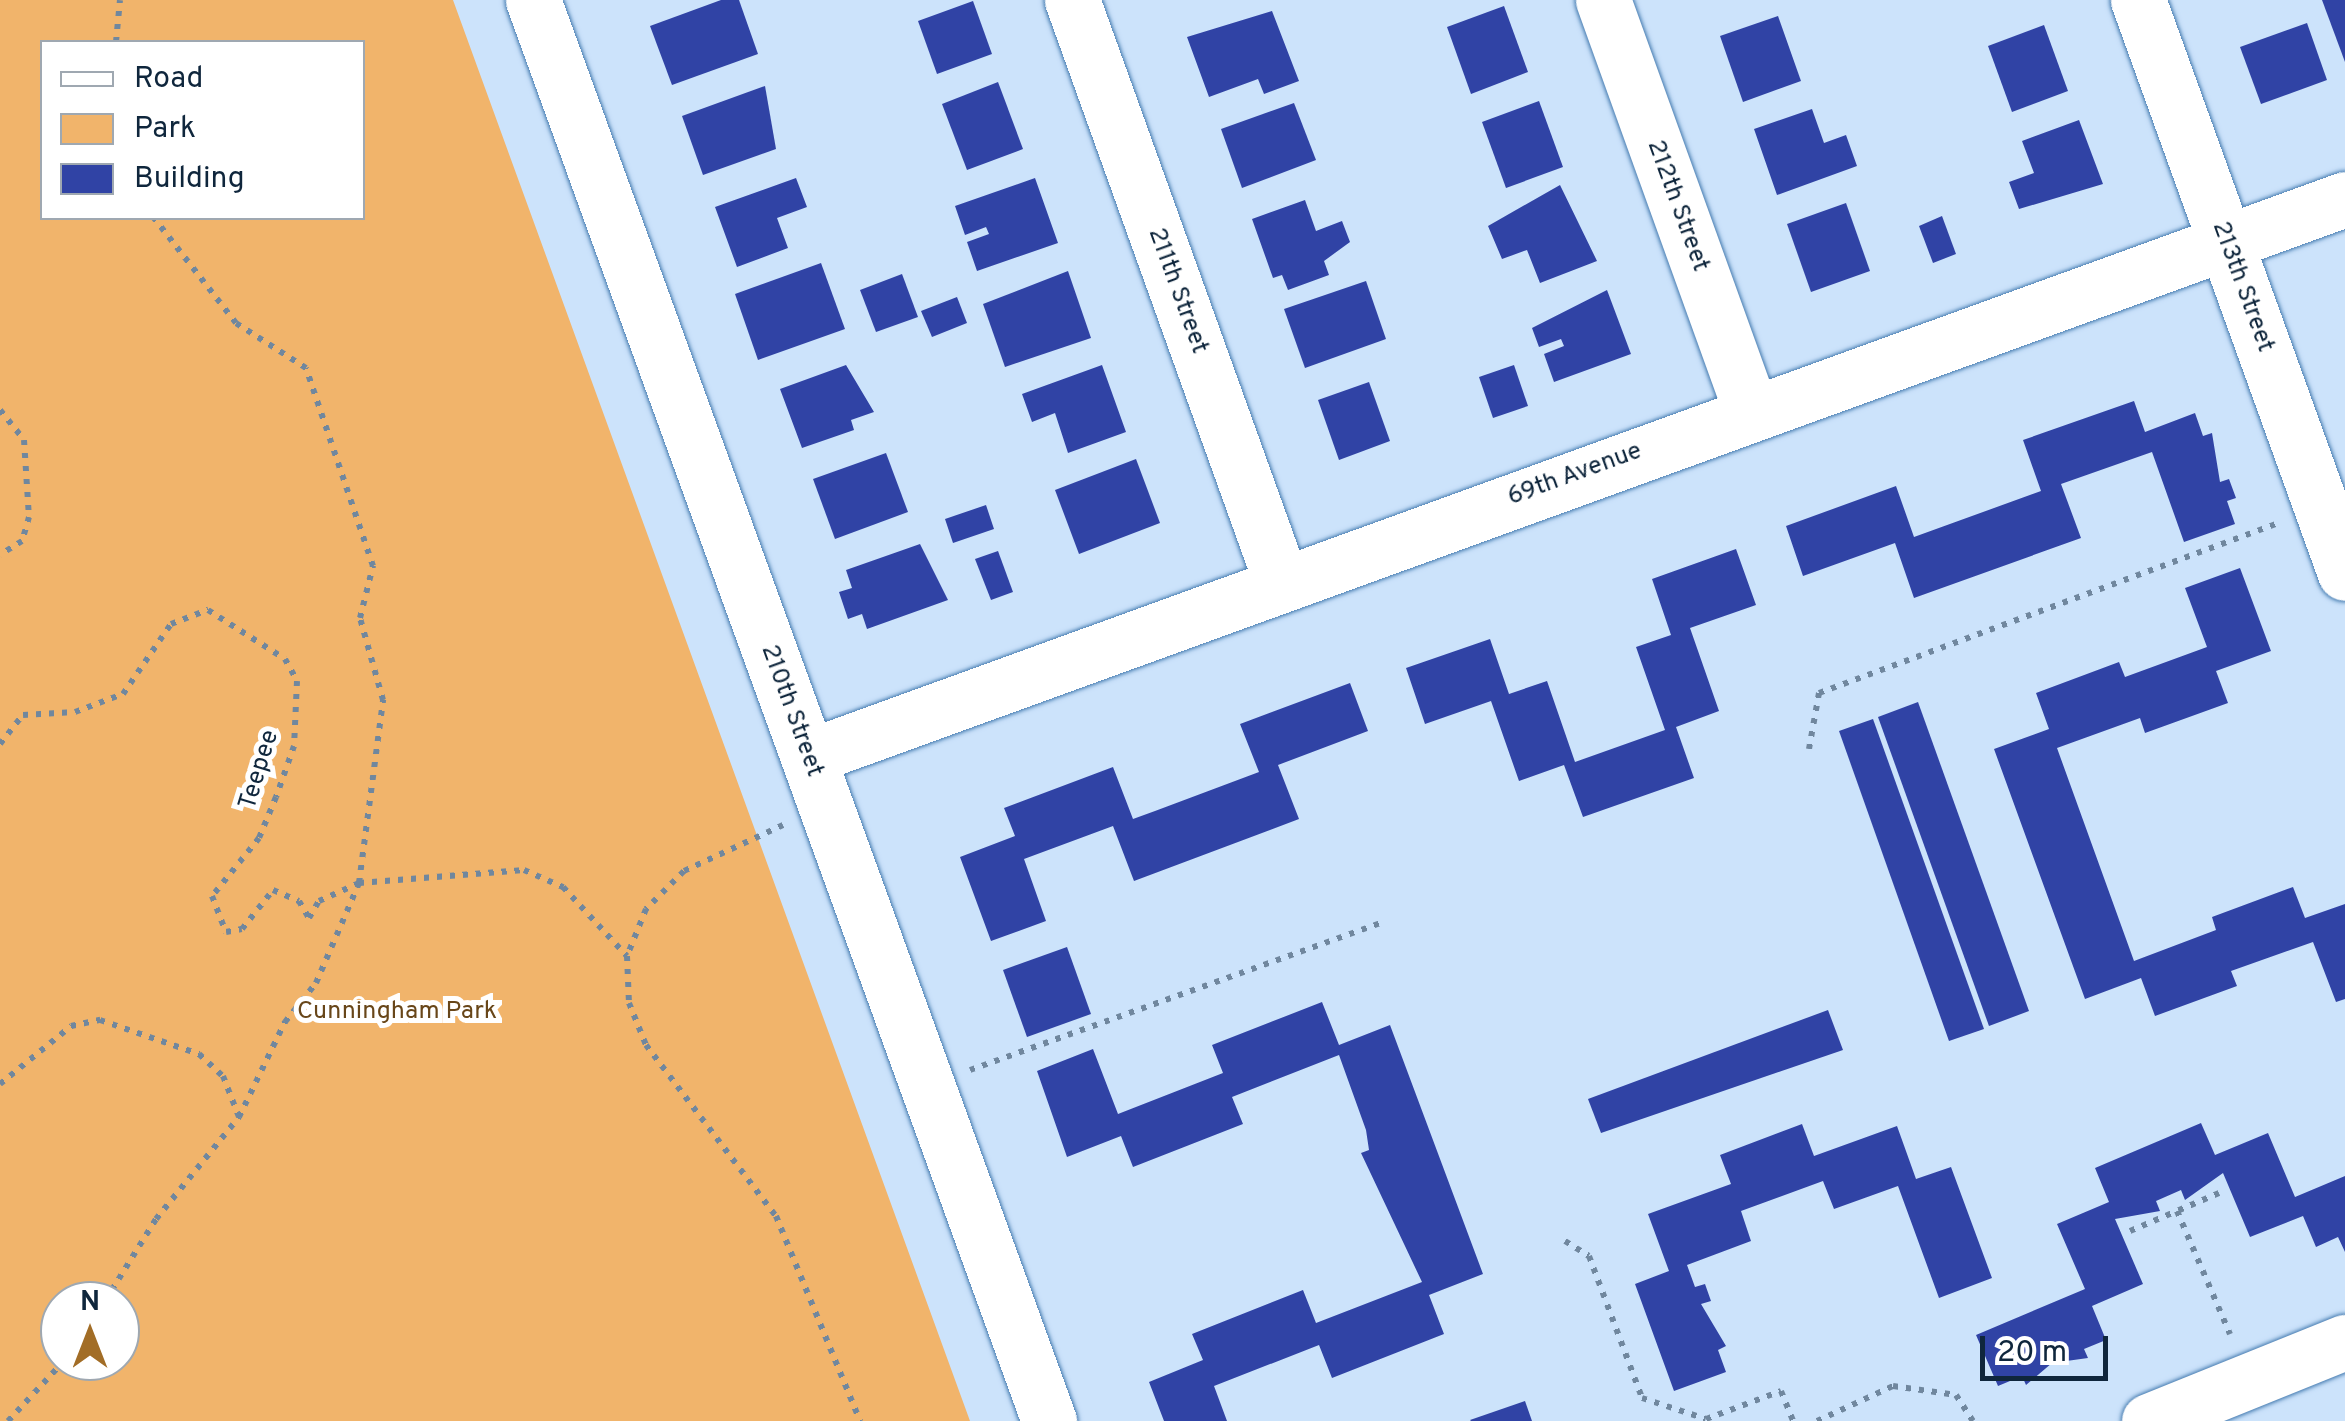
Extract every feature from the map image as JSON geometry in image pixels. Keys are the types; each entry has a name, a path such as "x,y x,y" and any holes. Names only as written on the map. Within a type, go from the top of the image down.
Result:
{"street":[{"name":"210th Street","path":"534,0 1049,1421"},
{"name":"211th Street","path":"1072,0 1281,581"},
{"name":"212th Street","path":"1603,0 1752,411"},
{"name":"213th Street","path":"2138,0 2345,573"},
{"name":"69th Avenue","path":"817,782 1281,581 2345,199"},
{"path":"2150,1421 2345,1342"}],"path":[{"path":"116,40 120,0"},
{"path":"117,1281 156,1218 240,1117 359,883 383,700 360,618 373,566 306,368 236,323 156,220"},
{"path":"0,410 24,440 30,516 22,541 0,555"},
{"path":"1809,749 1819,693 2321,508"},
{"name":"Teepee","path":"0,744 23,715 75,712 123,694 171,624 208,610 285,659 296,681 294,746 259,838 212,896 213,918 226,932 242,929 273,890 299,901 309,918 319,901 359,883"},
{"path":"817,782 684,872 646,909 627,956 629,1003 646,1045 776,1216 860,1421"},
{"path":"359,883 524,870 563,887 627,956"},
{"path":"927,1086 1380,923"},
{"path":"0,1084 70,1026 100,1020 199,1054 224,1076 240,1117"},
{"path":"2130,1231 2219,1193"},
{"path":"2178,1212 2230,1334"},
{"path":"1565,1241 1589,1256 1642,1398 1706,1419 1782,1392 1793,1421"},
{"path":"8,1421 45,1381"},
{"path":"1817,1421 1892,1386 1956,1395 1973,1421"}],"green space":[{"name":"Cunningham Park","path":"0,0 453,0 970,1421 0,1421"}],"building":[{"path":"721,0 739,0 758,54 672,85 650,26"},
{"path":"2322,0 2345,0 2345,62"},
{"path":"973,1 992,54 937,74 918,21"},
{"path":"1504,6 1528,72 1471,94 1447,27"},
{"path":"1272,11 1299,81 1264,94 1258,79 1209,97 1187,37"},
{"path":"1778,16 1801,81 1743,102 1720,36"},
{"path":"2307,23 2327,80 2261,104 2240,47"},
{"path":"2044,25 2068,91 2012,112 1988,46"},
{"path":"998,82 1023,149 967,170 942,104"},
{"path":"765,86 776,149 703,175 682,116"},
{"path":"1539,101 1563,167 1506,188 1482,122"},
{"path":"1294,103 1316,160 1242,188 1221,129"},
{"path":"1812,109 1824,143 1846,135 1857,166 1777,195 1754,129"},
{"path":"2079,120 2103,184 2019,209 2009,182 2034,173 2022,141"},
{"path":"796,178 807,207 777,218 788,248 737,267 715,207"},
{"path":"1035,178 1058,243 977,271 967,242 989,234 986,227 965,235 955,206"},
{"path":"1560,185 1597,261 1540,283 1527,250 1502,259 1488,226"},
{"path":"1305,200 1316,231 1342,221 1350,242 1324,261 1329,275 1288,290 1282,275 1273,278 1252,219"},
{"path":"1846,203 1870,271 1811,292 1787,224"},
{"path":"1942,216 1956,254 1933,263 1919,226"},
{"path":"821,263 845,329 758,360 735,294"},
{"path":"1068,271 1091,338 1005,367 983,304"},
{"path":"902,274 918,317 876,332 860,290"},
{"path":"1366,281 1386,339 1305,368 1284,309"},
{"path":"1607,290 1631,354 1554,382 1544,354 1564,346 1561,339 1539,347 1532,328"},
{"path":"957,297 967,323 932,337 921,311"},
{"path":"846,365 874,412 851,420 854,430 802,448 780,389"},
{"path":"1102,365 1126,432 1068,453 1055,413 1032,422 1022,394"},
{"path":"1514,365 1528,406 1493,418 1479,377"},
{"path":"1369,382 1390,441 1339,460 1318,400"},
{"path":"2134,401 2145,432 2195,413 2203,436 2212,433 2220,482 2229,479 2236,498 2227,501 2235,524 2184,542 2152,452 2061,484 2081,538 1914,598 1895,543 1803,576 1786,526 1896,486 1914,537 2041,491 2023,440"},
{"path":"886,453 908,512 835,539 813,479"},
{"path":"1136,459 1160,523 1079,554 1055,490"},
{"path":"986,505 994,529 953,543 945,519"},
{"path":"920,544 948,600 867,629 862,614 848,619 839,592 852,588 846,570"},
{"path":"1736,549 1756,605 1690,628 1719,711 1676,727 1694,778 1583,817 1564,765 1519,781 1491,701 1425,724 1406,668 1490,639 1509,694 1547,681 1575,762 1665,730 1636,647 1671,635 1652,579"},
{"path":"998,551 1013,592 991,600 975,559"},
{"path":"2240,568 2271,651 2216,671 2228,703 2145,733 2140,718 2057,748 2134,961 2216,930 2212,917 2293,887 2305,918 2345,904 2345,999 2336,1002 2313,942 2231,971 2237,986 2155,1016 2141,978 2085,999 1994,749 2049,729 2036,693 2119,662 2125,677 2207,647 2185,588"},
{"path":"1350,683 1368,731 1278,765 1299,819 1134,881 1113,826 1024,859 1046,921 991,941 960,857 1015,836 1004,808 1113,767 1133,819 1259,772 1240,724"},
{"path":"1918,702 2029,1011 1989,1026 1878,717"},
{"path":"1873,719 1984,1029 1949,1041 1839,731"},
{"path":"1067,947 1091,1014 1027,1037 1003,970"},
{"path":"1322,1002 1339,1045 1390,1025 1483,1274 1429,1295 1444,1334 1332,1378 1319,1345 1214,1386 1227,1421 1164,1421 1149,1382 1203,1360 1192,1334 1303,1290 1316,1323 1422,1282 1361,1153 1369,1150 1366,1130 1339,1055 1232,1097 1243,1124 1133,1167 1121,1136 1067,1157 1037,1071 1093,1049 1118,1114 1223,1073 1212,1045"},
{"path":"1828,1010 1843,1050 1601,1133 1588,1099"},
{"path":"2201,1123 2215,1155 2268,1133 2295,1197 2345,1176 2345,1252 2338,1237 2316,1247 2303,1216 2250,1237 2223,1173 2185,1200 2181,1190 2156,1201 2160,1211 2115,1219 2143,1284 2092,1306 2106,1340 2084,1349 2088,1358 2052,1363 2026,1385 2022,1376 1998,1386 1976,1335 2085,1289 2057,1224 2109,1202 2095,1168"},
{"path":"1802,1124 1814,1156 1897,1126 1916,1179 1951,1167 1992,1278 1939,1298 1898,1186 1834,1209 1823,1181 1741,1211 1751,1241 1687,1265 1695,1287 1705,1284 1711,1301 1701,1304 1726,1346 1718,1350 1726,1372 1674,1391 1635,1284 1669,1271 1648,1214 1731,1184 1720,1155"},
{"path":"1525,1401 1532,1421 1470,1420"}]}
